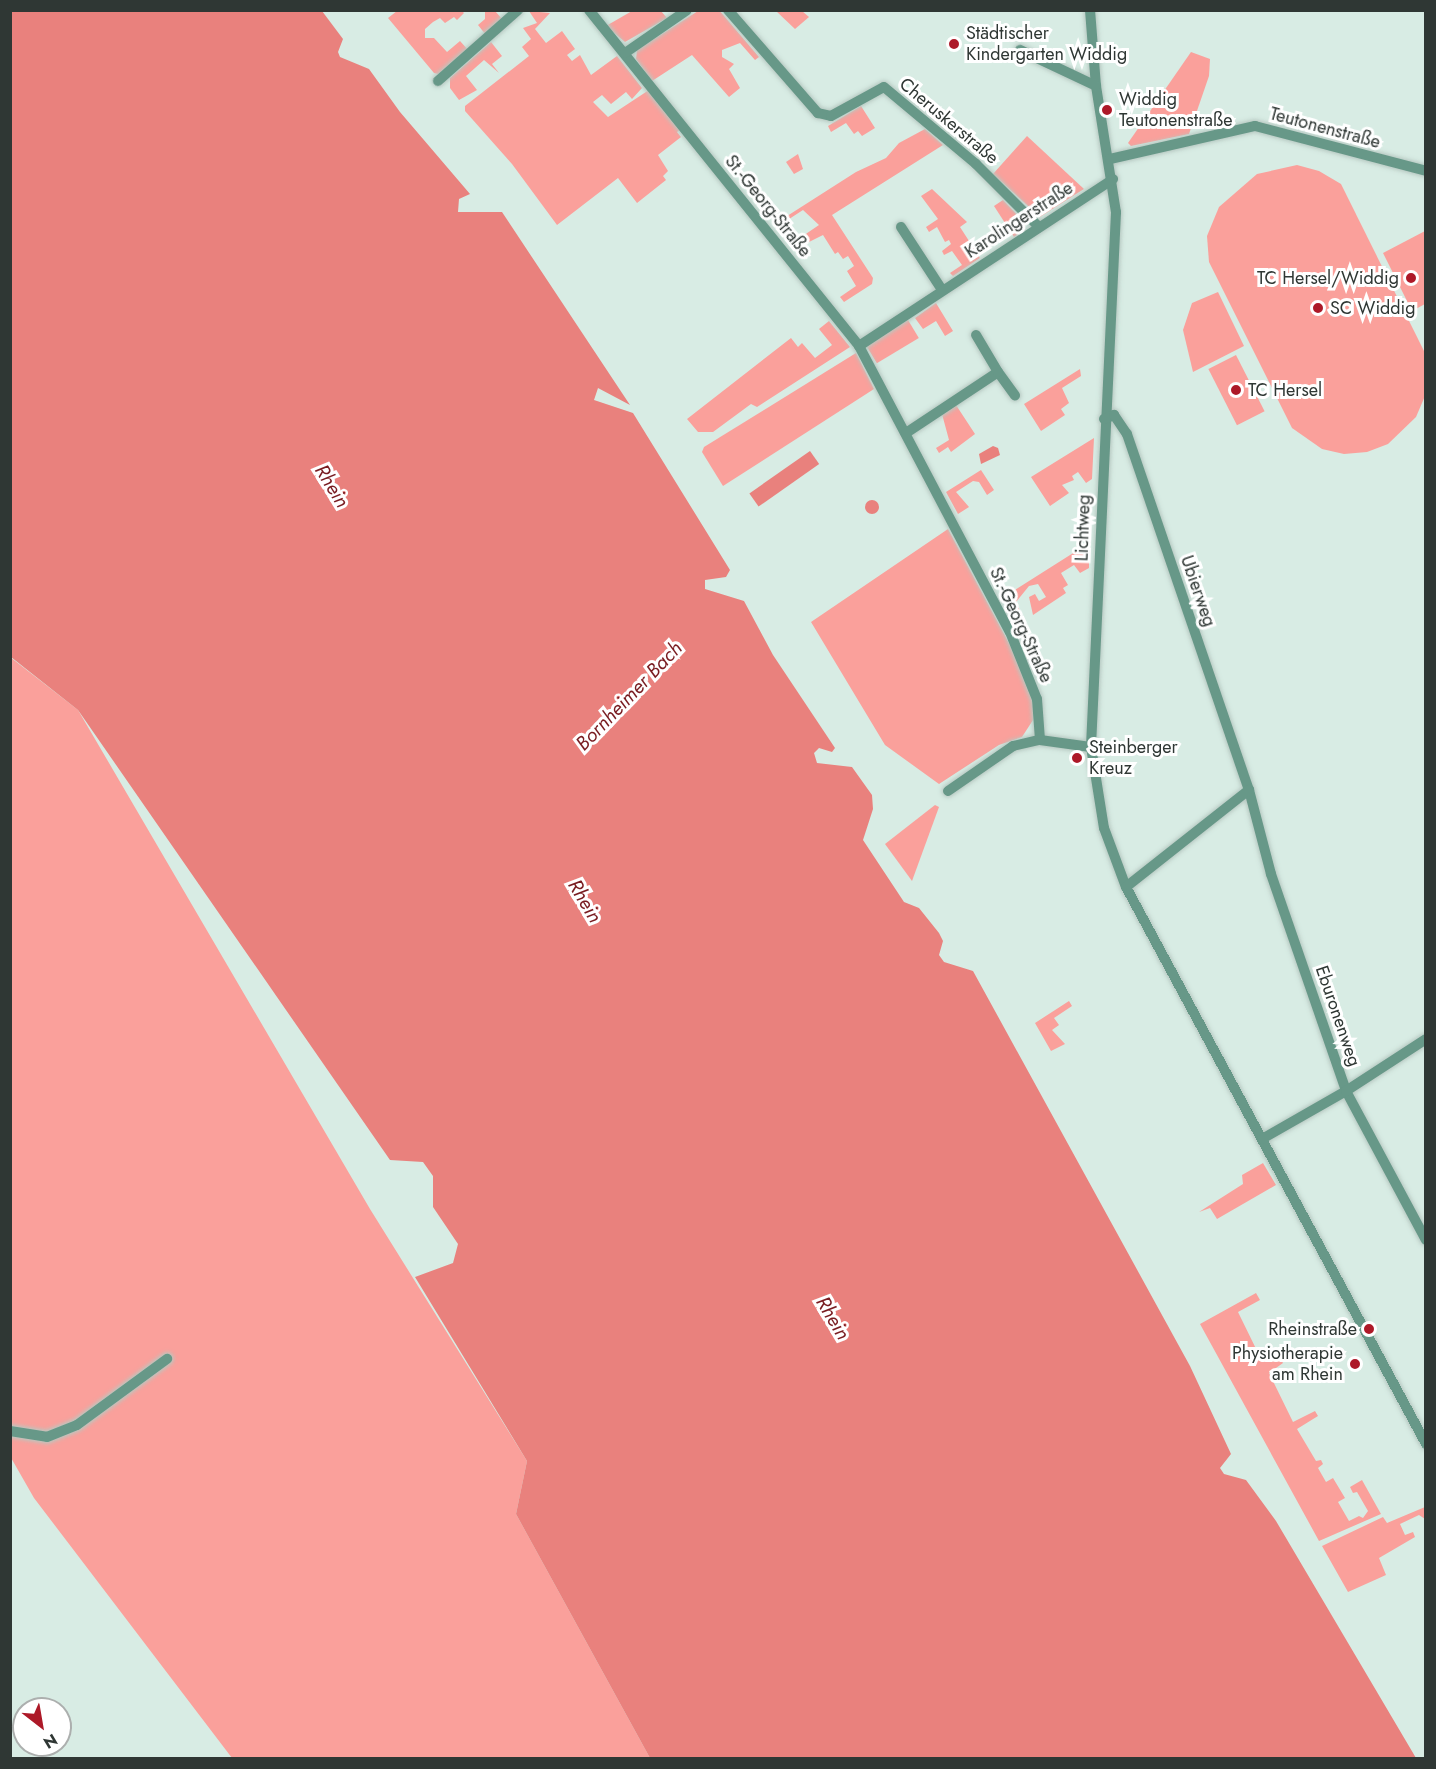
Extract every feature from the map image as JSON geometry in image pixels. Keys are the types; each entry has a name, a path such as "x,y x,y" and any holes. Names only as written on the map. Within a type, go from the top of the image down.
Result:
{"street":[{"path":"438,81 518,10"},
{"name":"St.-Georg-Straße","path":"589,10 859,346 1010,632 1038,699 1040,740"},
{"path":"625,53 687,10"},
{"name":"Cheruskerstraße","path":"728,10 818,113 831,116 884,87 976,164 1039,227"},
{"name":"Lichtweg","path":"1090,10 1096,86 1110,159 1116,212 1104,418 1091,747 1104,828 1126,887"},
{"path":"1020,50 1096,86"},
{"name":"Teutonenstraße","path":"1110,159 1255,126 1425,171"},
{"name":"Karolingerstraße","path":"859,346 1113,179"},
{"path":"901,227 942,290"},
{"path":"976,335 1015,395"},
{"path":"906,433 998,372"},
{"name":"Ubierweg","path":"1104,418 1114,415 1127,434 1249,790"},
{"path":"948,791 1013,746 1040,740 1091,747"},
{"path":"1249,790 1126,887 1262,1139 1338,1286 1425,1444"},
{"name":"Eburonenweg","path":"1249,790 1271,874 1346,1091 1425,1240"},
{"path":"1262,1139 1346,1091 1425,1039"},
{"path":"10,1431 47,1437 77,1425 167,1359"}],"shaded area":[{"path":"719,10 759,57 755,60 740,43 722,50 722,57 734,64 729,69 740,88 729,97 692,55 652,81 636,59 637,50 698,11"},
{"path":"397,11 462,11 464,13 457,20 454,17 445,23 440,18 433,22 425,29 425,38 434,38 447,52 460,41 469,51 438,74 434,73 388,18"},
{"path":"485,11 495,11 503,20 486,35 478,25 485,19"},
{"path":"529,11 550,13 535,29 546,43 562,31 575,49 567,55 572,61 580,55 591,75 617,56 642,88 632,99 626,92 611,104 602,95 593,102 608,117 649,90 680,130 677,132 681,137 658,155 668,171 663,176 666,180 637,203 618,178 557,225 512,164 465,111 465,106 529,56 522,47 531,39 523,28 537,23"},
{"path":"632,11 661,11 667,18 625,42 606,26"},
{"path":"776,11 802,11 809,17 795,29"},
{"path":"491,42 502,56 492,64 499,73 484,60 466,76 477,90 459,100 450,88 450,78"},
{"path":"1191,52 1210,59 1209,76 1189,134 1131,146 1128,143"},
{"path":"861,106 875,128 862,136 858,131 854,134 846,123 831,132 828,126"},
{"path":"925,129 943,145 832,215 873,278 872,284 844,302 840,297 856,286 847,271 854,266 848,256 843,259 838,252 835,254 823,235 795,249 791,244 819,225 803,210 786,221 784,218 856,172 886,158 899,143"},
{"path":"1027,136 1084,189 1040,217 993,174"},
{"path":"798,154 803,169 794,174 786,162"},
{"name":"SC Widdig","path":"1297,165 1319,171 1341,184 1425,353 1425,396 1416,417 1388,444 1367,452 1344,454 1322,449 1292,428 1209,262 1207,236 1219,207 1257,174"},
{"path":"932,189 967,222 960,227 980,258 953,276 950,273 962,265 952,251 944,255 942,251 951,244 949,240 945,242 937,227 929,232 926,227 938,219 921,196"},
{"path":"1003,200 1025,223 1025,229 1014,237 994,206"},
{"name":"TC Hersel/Widdig","path":"1425,231 1425,304 1412,311 1383,253"},
{"path":"1218,292 1244,346 1193,372 1183,330 1192,303"},
{"path":"936,303 953,331 945,336 936,321 923,329 915,318"},
{"path":"908,320 919,338 877,363 866,345"},
{"path":"829,321 850,347 757,407 751,404 713,432 698,432 687,419 791,338 798,347 802,343 815,358 832,345 819,329"},
{"path":"856,353 874,389 723,486 702,452 704,447"},
{"name":"TC Hersel","path":"1236,355 1265,411 1237,425 1208,369"},
{"path":"1080,369 1081,376 1062,388 1069,403 1061,409 1065,415 1041,431 1024,404"},
{"path":"956,405 975,434 951,452 948,447 939,453 936,448 949,440 942,414"},
{"path":"1094,438 1092,479 1086,483 1078,472 1072,476 1074,480 1062,485 1069,493 1050,506 1031,477"},
{"path":"981,470 994,490 987,495 979,482 973,481 956,492 969,507 958,514 946,492"},
{"path":"948,529 1021,666 1033,703 1033,720 1022,737 999,745 939,784 885,745 811,622"},
{"path":"1089,543 1089,568 1080,573 1074,565 1061,573 1068,585 1063,588 1066,593 1033,615 1029,597 1035,594 1039,601 1046,597 1038,584 1029,586 1016,602 1020,611 1012,615 1002,598"},
{"path":"10,657 78,710 370,1209 527,1461 516,1514 650,1758 232,1758 34,1498 10,1456"},
{"path":"935,805 939,807 912,881 885,844"},
{"path":"1069,1001 1072,1006 1054,1018 1059,1025 1052,1030 1065,1044 1051,1051 1035,1023"},
{"path":"1263,1163 1276,1185 1217,1219 1210,1208 1199,1212 1243,1184 1242,1175"},
{"path":"1256,1293 1260,1300 1238,1312 1262,1361 1278,1355 1283,1363 1269,1373 1293,1422 1315,1411 1318,1416 1297,1429 1316,1461 1321,1460 1323,1464 1318,1468 1326,1482 1333,1478 1345,1498 1338,1502 1349,1521 1359,1516 1363,1518 1368,1511 1357,1492 1353,1493 1350,1487 1362,1480 1381,1514 1319,1541 1200,1324"},
{"path":"1425,1507 1425,1519 1419,1515 1400,1524 1405,1535 1413,1532 1415,1537 1379,1558 1386,1575 1348,1592 1322,1546 1383,1517 1387,1523"}],"water":[{"path":"10,11 322,11 343,39 338,52 340,57 369,69 400,112 470,194 459,199 458,212 502,212 630,405 598,388 594,400 633,413 730,570 726,577 705,580 705,589 744,601 773,655 835,748 832,752 819,748 814,753 817,763 852,767 872,795 873,809 863,840 904,902 919,908 939,933 943,941 939,955 944,962 973,971 1190,1366 1231,1454 1220,1468 1224,1474 1246,1480 1276,1521 1416,1758 650,1758 516,1514 527,1461 415,1277 453,1263 458,1244 433,1207 433,1176 423,1162 390,1160 78,710 11,657"},
{"path":"993,446 998,448 1000,455 981,464 979,454"},
{"path":"810,451 819,464 759,507 749,493"},
{"path":"869,500 875,500 879,507 875,514 869,514 865,510 865,504"}],"place":[{"name":"Städtischer Kindergarten Widdig","path":"954,44"},
{"name":"Widdig Teutonenstraße","path":"1107,110"},
{"name":"TC Hersel/Widdig","path":"1411,278"},
{"name":"SC Widdig","path":"1318,308"},
{"name":"TC Hersel","path":"1236,390"},
{"name":"Steinberger Kreuz","path":"1077,758"},
{"name":"Rheinstraße","path":"1369,1329"},
{"name":"Physiotherapie am Rhein","path":"1355,1364"}],"water label":[{"name":"Rhein","path":"332,486"},
{"name":"Bornheimer Bach","path":"629,696"},
{"name":"Rhein","path":"585,901"},
{"name":"Rhein","path":"833,1318"}]}
